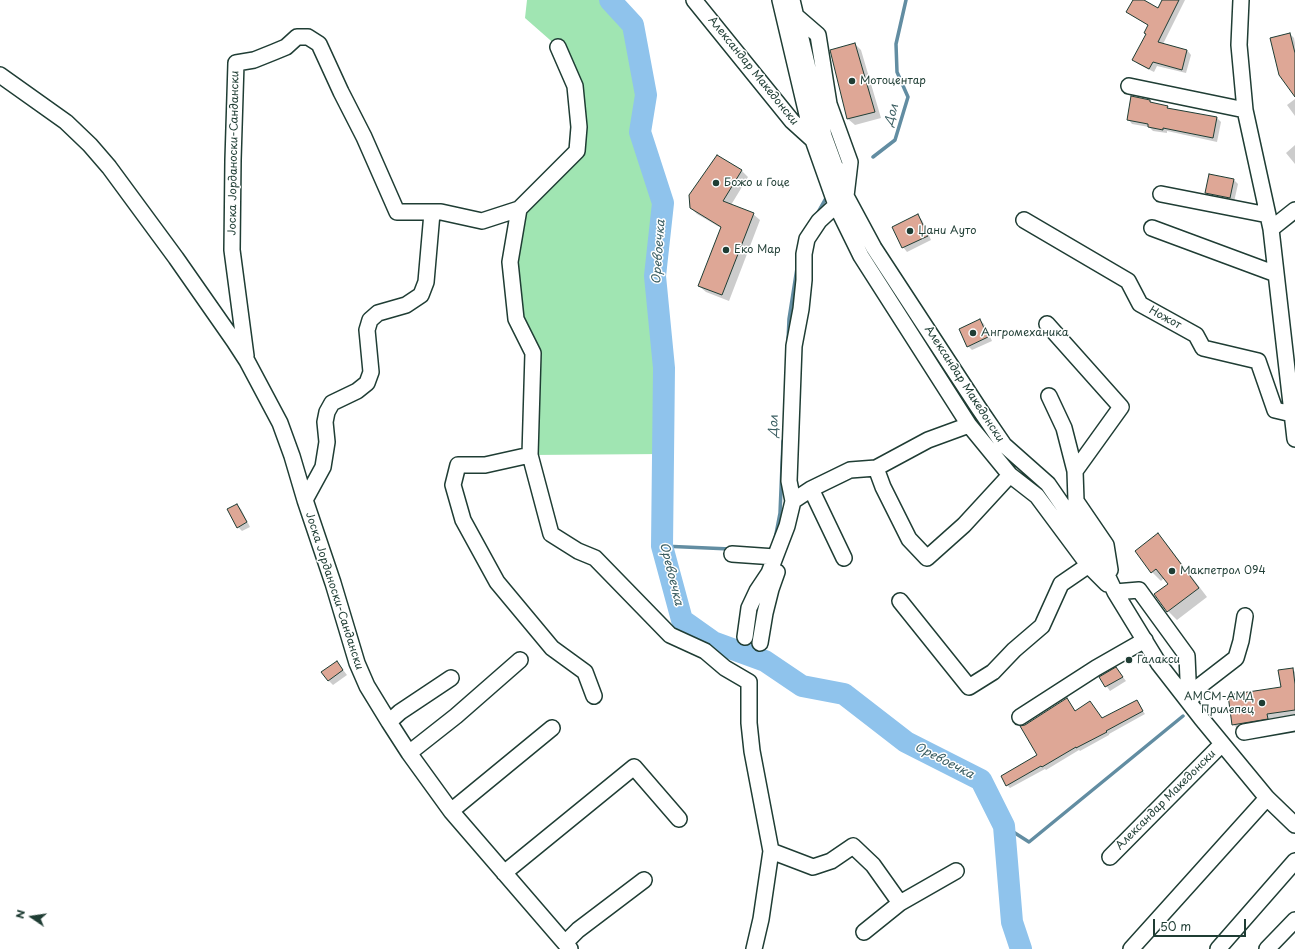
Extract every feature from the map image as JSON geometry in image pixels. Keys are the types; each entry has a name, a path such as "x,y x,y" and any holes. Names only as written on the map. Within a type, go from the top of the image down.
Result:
{"street":[{"name":"Александар Македонски","path":"694,0 792,121 819,138"},
{"name":"Александар Македонски","path":"780,0 819,138 861,256 969,425 1010,475 1037,496 1094,562"},
{"name":"Александар Македонски","path":"792,0 819,138"},
{"path":"1241,0 1239,45 1245,110 1271,229 1295,440"},
{"path":"760,643 771,589 781,562 793,500 789,481 794,346 804,287 804,254 806,239 819,221 841,200 850,162 829,104 818,35 796,16"},
{"name":"Јоска Јорданоски-Сандански","path":"247,361 232,250 236,63 254,60 286,47 297,37 308,37 318,44 364,137 397,212 441,212 482,221 520,209 577,151 579,127 575,86 558,47"},
{"name":"Јоска Јорданоски-Сандански","path":"0,75 66,122 90,145 109,167 176,258 247,361 280,423 292,456 356,663 367,686 409,753 452,811 568,946 578,930 644,880"},
{"path":"1129,86 1245,110"},
{"path":"1161,194 1268,214"},
{"name":"Александар Македонски","path":"841,200 1004,445 1048,484 1094,562 1115,592 1159,664 1267,798 1295,825"},
{"path":"520,209 510,262 516,319 533,354 530,454 552,534 578,551 595,558 670,635 705,651 724,668 749,682 749,723 752,751 771,852 761,919 754,949"},
{"path":"1271,229 1295,210"},
{"name":"Јоска Јорданоски-Сандански","path":"305,500 323,467 327,442 324,422 327,412 332,403 357,391 367,383 371,372 367,330 370,320 378,313 406,305 421,295 426,282 432,213"},
{"name":"Ножот","path":"1024,220 1128,281 1140,304 1196,335 1203,348 1258,362 1275,410 1292,414"},
{"path":"1152,228 1276,274"},
{"path":"1048,324 1121,407 1075,471"},
{"name":"Александар Македонски","path":"1050,396 1064,428 1075,471 1076,501 1106,544 1115,592"},
{"name":"Александар Македонски","path":"793,500 811,489 850,470 876,468 928,440 969,425"},
{"path":"530,454 485,465 458,466 453,485 463,520 497,582 552,648 585,672 594,696"},
{"path":"876,468 883,487 909,539 927,558 964,525 1010,475"},
{"path":"811,489 844,558"},
{"path":"745,638 749,608 769,573 787,526"},
{"path":"732,554 775,557"},
{"path":"900,601 969,687 993,672 1014,650 1042,626 1061,584 1094,562"},
{"path":"1115,592 1139,590 1187,656 1189,702"},
{"path":"1189,702 1201,685 1236,658 1241,641 1245,616"},
{"path":"1020,717 1096,668 1145,640"},
{"path":"409,753 456,716 520,660"},
{"path":"389,722 400,712 451,678"},
{"path":"1244,732 1295,723"},
{"path":"452,811 552,728"},
{"name":"Александар Македонски","path":"1110,857 1222,744"},
{"path":"504,873 634,767 679,819"},
{"path":"1131,949 1267,798"},
{"path":"771,852 813,867 831,861 853,846 874,865 900,903"},
{"path":"1218,949 1295,861"},
{"path":"864,932 900,903 956,871"},
{"path":"1267,949 1295,920"}],"green space":[{"path":"527,0 610,0 633,25 646,95 641,132 663,203 655,276 664,368 663,454 530,455 533,354 516,319 510,262 519,209 577,151 579,127 558,47 525,18"}],"building":[{"path":"1133,0 1144,0 1158,8 1162,0 1179,0 1158,42 1187,50 1182,70 1153,62 1149,69 1132,60 1146,34 1144,33 1148,25 1126,12"},
{"path":"1290,33 1295,53 1295,97 1279,75 1270,38"},
{"name":"Мотоцентар","path":"855,43 875,112 847,119 830,50"},
{"path":"1131,96 1168,106 1167,108 1217,117 1213,138 1163,128 1163,130 1148,127 1148,124 1127,120"},
{"path":"717,155 742,170 723,201 754,213 722,295 698,286 721,227 690,208 689,195"},
{"path":"1209,174 1234,179 1230,198 1205,193"},
{"name":"Џани Ауто","path":"918,214 928,236 902,248 892,227"},
{"name":"Ангромеханика","path":"980,319 988,337 967,347 959,329"},
{"path":"237,504 247,522 237,528 227,509"},
{"name":"Макпетрол 094","path":"1158,533 1199,588 1167,612 1154,594 1168,584 1156,569 1151,573 1135,551"},
{"path":"337,661 343,670 328,681 321,672"},
{"path":"1116,667 1123,677 1105,687 1099,677"},
{"name":"АМСМ-АМД Прилепец","path":"1293,668 1295,684 1295,710 1267,714 1268,719 1232,725 1228,695 1281,687 1278,670"},
{"path":"1067,698 1075,711 1090,701 1102,718 1137,700 1143,711 1006,786 1001,776 1037,755 1020,726 1025,725"}],"waterway":[{"name":"Оревоечка","path":"610,0 633,25 646,95 640,132 663,203 655,276 664,368 662,546 682,620 713,642 765,661 802,686 844,694 906,742 981,780 1004,826 1012,922 1021,949"},
{"name":"Дол","path":"873,157 895,140 908,97 897,72 896,44 906,0"},
{"name":"Дол","path":"817,214 826,198"},
{"name":"Дол","path":"788,341 789,319 797,268"},
{"name":"Дол","path":"775,539 780,513 783,441"},
{"name":"Дол","path":"662,546 730,549"},
{"path":"1004,826 1029,842 1183,716"}],"place":[{"name":"Мотоцентар","path":"852,81"},
{"name":"Божо и Гоце","path":"716,183"},
{"name":"Џани Ауто","path":"910,231"},
{"name":"Еко Мар","path":"726,250"},
{"name":"Ангромеханика","path":"973,333"},
{"name":"Макпетрол 094","path":"1172,571"},
{"name":"Галакси","path":"1129,660"},
{"name":"АМСМ-АМД Прилепец","path":"1262,703"}]}
